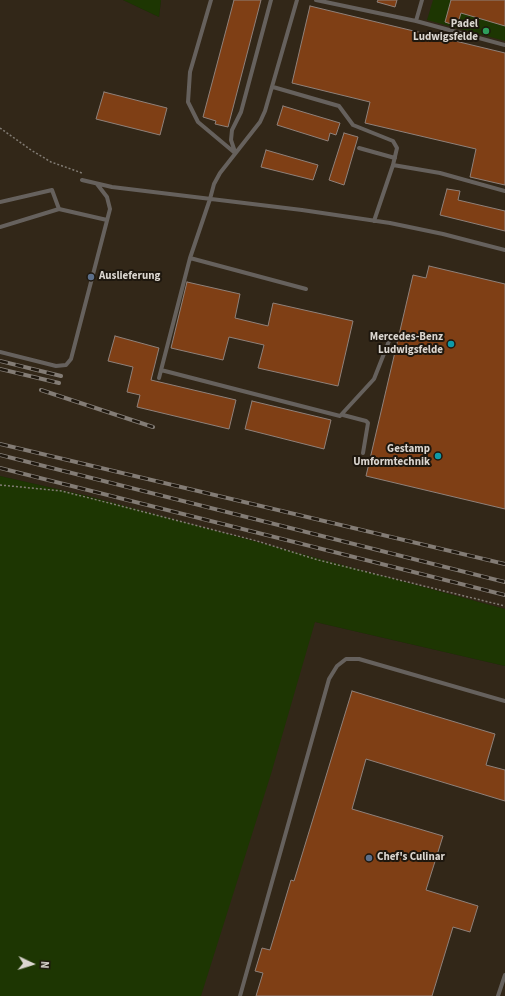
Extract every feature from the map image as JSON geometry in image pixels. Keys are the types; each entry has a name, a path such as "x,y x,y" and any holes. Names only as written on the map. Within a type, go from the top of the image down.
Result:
{"lane":[{"path":"211,0 190,72 188,102 198,122 235,153"},
{"path":"235,153 231,140 232,130 241,112 271,0"},
{"path":"159,378 190,258 214,184 235,153 260,122 273,87 297,0"},
{"path":"316,0 416,21 505,45"},
{"path":"416,21 422,0"},
{"path":"273,87 339,106 353,125 393,140 397,148 394,165 374,221"},
{"path":"359,148 395,158"},
{"path":"394,165 440,173 505,191"},
{"path":"82,180 97,184 374,221 443,234 505,250"},
{"path":"0,352 56,366 66,365 71,359 110,209 108,197 97,184"},
{"path":"0,202 52,190 59,209"},
{"path":"0,227 59,209 107,220"},
{"path":"190,258 306,289"},
{"path":"343,415 374,379 389,340"},
{"path":"161,370 337,416 343,415 366,421 368,423 363,453"},
{"path":"240,996 329,680 336,666 346,659 359,659 505,701"},
{"path":"498,996 505,975"}],"path":[{"path":"0,128 51,162 82,173"},
{"path":"0,485 62,491 257,540 318,560 505,606"}],"shaded area":[{"path":"0,0 123,0 159,17 161,0 505,0 505,609 88,496 0,476"},
{"path":"0,527 315,622 505,666 505,996 0,996"}],"green space":[{"path":"123,0 161,0 159,17"},
{"name":"Padel Ludwigsfelde","path":"433,0 505,0 505,41 427,20"},
{"path":"0,476 88,496 505,609 505,666 315,622 271,774 201,996 0,996"}],"building":[{"path":"234,0 261,0 228,127 215,124 216,121 203,117"},
{"path":"378,0 397,0 395,7 377,2"},
{"path":"451,0 505,0 505,26 461,13 457,26 445,22"},
{"path":"310,6 505,53 505,185 470,177 476,149 365,123 370,102 292,83"},
{"path":"104,92 167,108 160,135 96,119"},
{"path":"283,106 340,123 336,135 330,133 328,141 277,125"},
{"path":"344,133 358,137 344,185 329,180"},
{"path":"266,150 318,165 313,180 261,167"},
{"path":"447,189 460,191 458,200 505,211 505,231 440,215"},
{"name":"Mercedes-Benz Ludwigsfelde","path":"429,266 505,284 505,509 366,476 413,275 426,278"},
{"path":"187,282 240,294 235,318 268,326 273,303 353,321 338,386 258,368 264,345 229,337 223,360 171,348"},
{"path":"115,336 159,348 151,380 236,400 229,429 137,407 140,395 127,392 133,367 108,361"},
{"path":"252,401 331,420 324,449 245,429"},
{"name":"Chef's Culinar","path":"352,691 495,734 486,765 505,770 505,801 366,759 352,809 443,836 426,890 478,906 470,932 453,927 432,996 256,996 263,973 255,971 262,948 270,950 291,880 294,881"}],"railway":[{"path":"0,361 61,376"},
{"path":"0,369 59,383"},
{"path":"41,390 153,427"},
{"path":"0,444 505,564"},
{"path":"0,455 505,582"},
{"path":"0,468 505,595"}],"place":[{"name":"Padel Ludwigsfelde","path":"486,31"},
{"name":"Auslieferung","path":"91,277"},
{"name":"Mercedes-Benz Ludwigsfelde","path":"451,344"},
{"name":"Gestamp Umformtechnik","path":"438,456"},
{"name":"Chef's Culinar","path":"369,858"}]}
